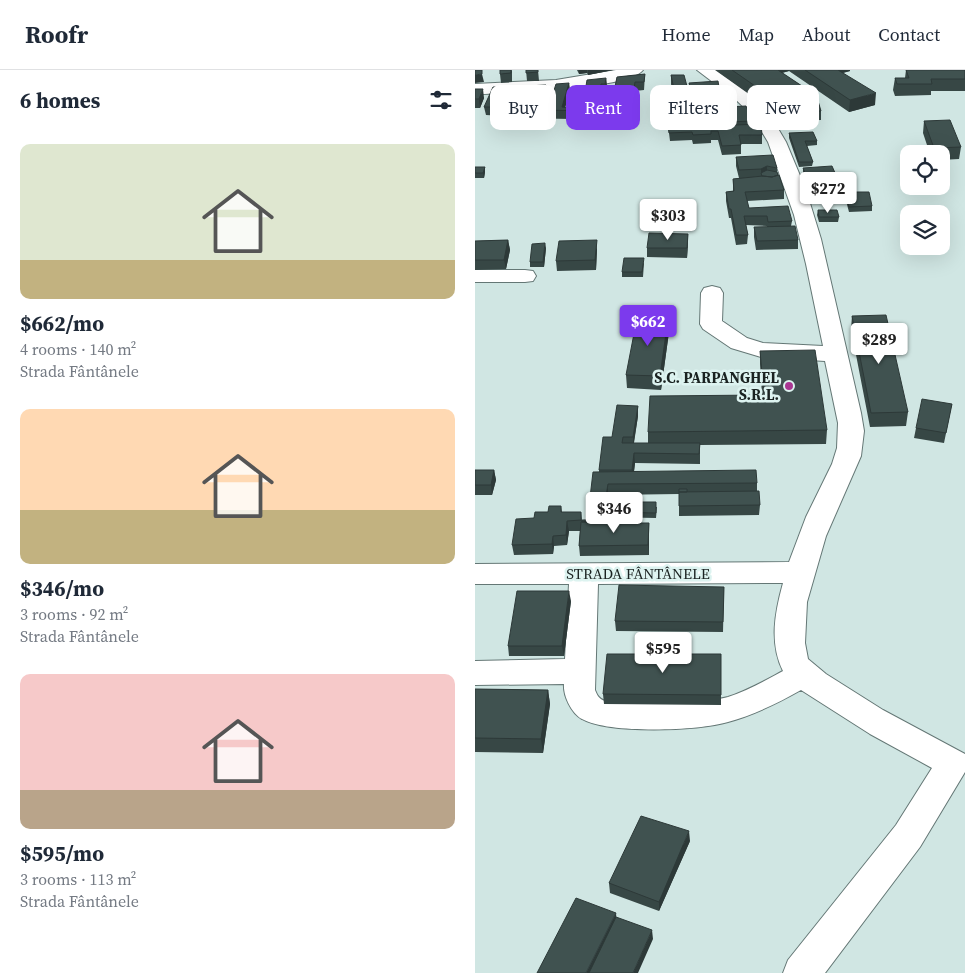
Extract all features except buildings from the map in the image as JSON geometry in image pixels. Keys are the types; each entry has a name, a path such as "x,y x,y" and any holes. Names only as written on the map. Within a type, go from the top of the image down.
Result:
{"street":[{"path":"475,88 568,83 594,80 635,70"},
{"path":"705,70 752,104 770,128 797,191 808,226 851,438 845,468 827,503 800,572 791,602 790,635 793,658 803,675 871,718 959,769 803,973"},
{"path":"475,276 525,276"},
{"path":"712,293 711,324 739,343 761,350 835,354"},
{"name":"STRADA FÂNTÂNELE","path":"475,574 800,572"},
{"path":"584,573 579,690 583,703 598,713 616,715 697,714 725,711 755,701 803,675"},
{"path":"475,673 579,671"}],"place":[{"name":"S.C. PARPANGHEL S.R.L.","path":"789,386"}]}
